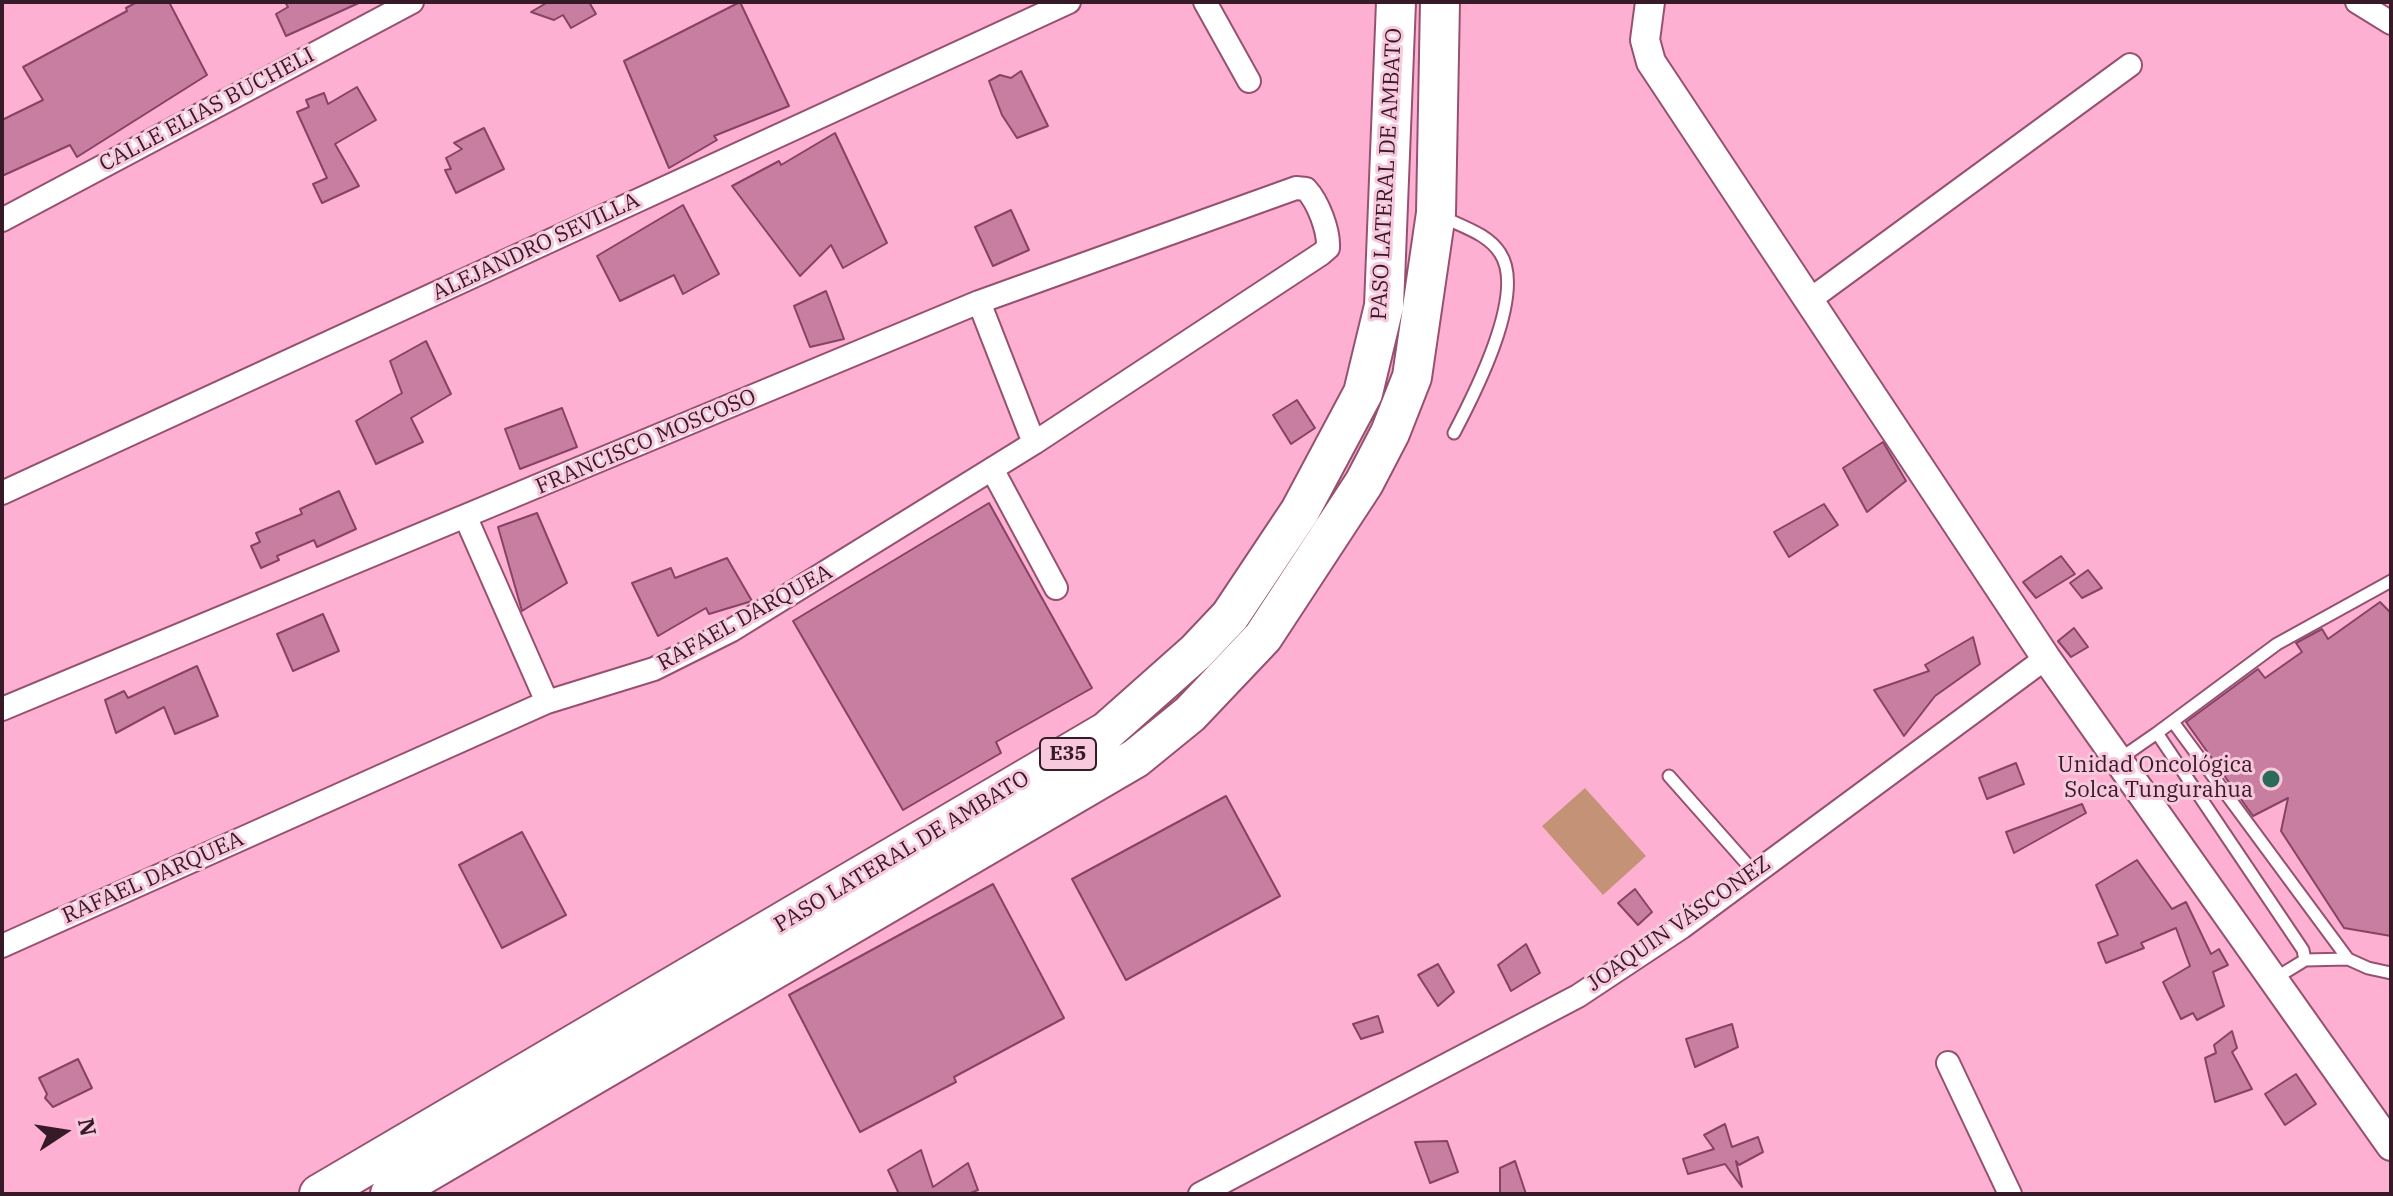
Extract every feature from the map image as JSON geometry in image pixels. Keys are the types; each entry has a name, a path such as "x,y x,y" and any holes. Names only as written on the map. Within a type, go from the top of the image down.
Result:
{"highway":[{"name":"PASO LATERAL DE AMBATO","path":"319,1194 1107,731 1196,652 1230,616 1300,511 1363,393 1384,306 1396,2"},
{"name":"PASO LATERAL DE AMBATO","path":"390,1194 1136,758 1190,714 1263,637 1364,483 1390,433 1412,377 1436,213 1442,2"},
{"path":"583,1038 602,1070"}],"street":[{"name":"CALLE ELIAS BUCHELI","path":"2,220 412,2"},
{"name":"ALEJANDRO SEVILLA","path":"2,493 1069,2"},
{"path":"1205,2 1249,81"},
{"path":"1650,2 1645,40 1651,62 2046,658 2391,1146"},
{"path":"2357,2 2391,23"},
{"path":"1808,301 2130,65"},
{"name":"FRANCISCO MOSCOSO","path":"2,709 979,302 1296,188"},
{"name":"RAFAEL DARQUEA","path":"2,946 547,702 654,669 732,630 1034,443 1328,248 1329,239 1312,196 1306,189 1296,188"},
{"path":"979,302 1034,443"},
{"path":"992,469 1056,588"},
{"path":"466,518 547,702"},
{"name":"JOAQUIN VÁSCONEZ","path":"1200,1194 1578,996 1682,927 2046,658"},
{"path":"1948,1063 2010,1194"}],"lane":[{"path":"1436,213 1487,239 1502,255 1509,280 1498,334 1476,392 1454,433"},
{"path":"2117,760 2277,644 2391,581"},
{"path":"2173,722 2348,959"},
{"path":"2157,733 2299,942 2305,960"},
{"path":"1669,776 1754,872"},
{"path":"2274,980 2305,960 2348,959 2391,973"}],"shaded area":[{"path":"1585,788 1646,856 1603,895 1542,826"}],"building":[{"path":"137,2 169,2 207,75 77,157 70,145 2,176 2,120 43,100 23,67 127,11 126,8"},
{"path":"285,2 361,2 286,36 276,14 288,7"},
{"path":"548,2 589,2 596,14 571,28 563,15 554,20 531,12"},
{"path":"740,2 789,106 714,136 717,140 669,168 624,61"},
{"path":"1021,71 1048,126 1017,138 1002,115 989,81 1000,75 1011,78"},
{"path":"357,87 376,120 335,144 359,186 322,203 313,184 327,178 297,112 309,107 306,100 324,93 328,104"},
{"path":"484,128 504,169 456,193 445,170 451,169 446,158 462,149 454,143"},
{"path":"835,133 887,243 843,268 831,245 800,276 732,186 779,161 781,165"},
{"path":"683,205 719,274 683,294 674,275 620,301 597,256"},
{"path":"1011,210 1029,250 993,266 975,227"},
{"path":"826,291 844,339 810,347 794,306"},
{"path":"426,341 451,394 411,418 423,442 376,464 356,421 402,393 390,361"},
{"path":"1297,400 1315,428 1291,444 1273,415"},
{"path":"562,408 577,447 520,469 505,429"},
{"path":"1883,442 1906,481 1867,512 1843,468"},
{"path":"339,491 356,529 317,547 314,540 277,556 279,560 261,568 251,546 260,542 256,533 302,514 300,509"},
{"path":"989,503 1092,688 996,742 1001,753 903,810 793,621"},
{"path":"1824,504 1838,525 1789,557 1774,532"},
{"path":"537,513 567,583 522,611 498,527"},
{"path":"2061,556 2075,574 2036,598 2023,582"},
{"path":"727,558 752,601 709,614 706,608 658,636 632,583 671,568 675,578"},
{"path":"2088,570 2102,588 2082,598 2070,583"},
{"path":"2380,602 2391,613 2391,936 2344,928 2281,831 2288,798 2253,816 2186,722 2258,669 2265,678 2302,652 2296,643 2322,629 2328,639"},
{"path":"323,614 339,651 293,671 277,634"},
{"path":"2074,628 2088,647 2071,657 2058,641"},
{"path":"1973,637 1980,664 1935,696 1904,736 1874,690 1929,671 1925,665"},
{"path":"197,666 218,716 175,734 164,707 116,733 105,700 124,691 128,698"},
{"path":"2016,763 2024,784 1987,799 1979,778"},
{"path":"1226,796 1280,896 1126,980 1072,879"},
{"path":"2082,804 2086,813 2014,853 2006,832"},
{"path":"522,832 566,915 502,948 459,865"},
{"path":"2137,860 2172,909 2186,902 2211,954 2219,949 2228,965 2213,972 2224,1006 2197,1020 2193,1013 2181,1019 2163,982 2190,966 2176,928 2141,943 2144,948 2106,963 2098,943 2118,935 2096,885"},
{"path":"993,884 1064,1018 954,1077 956,1082 860,1132 789,995"},
{"path":"1635,889 1652,912 1638,925 1618,903"},
{"path":"1526,944 1540,973 1511,991 1498,965"},
{"path":"1438,964 1454,992 1438,1006 1418,975"},
{"path":"1378,1016 1383,1032 1361,1039 1353,1024"},
{"path":"1732,1024 1738,1047 1695,1067 1686,1039"},
{"path":"2232,1031 2237,1048 2232,1052 2252,1089 2215,1102 2205,1058 2216,1053 2214,1045"},
{"path":"78,1059 92,1088 53,1107 45,1098 47,1094 39,1078"},
{"path":"2296,1074 2316,1104 2285,1125 2265,1094"},
{"path":"1725,1124 1732,1147 1758,1137 1763,1152 1739,1165 1736,1161 1742,1187 1725,1164 1688,1174 1683,1159 1714,1149 1704,1135"},
{"path":"1447,1141 1458,1172 1430,1183 1415,1142"},
{"path":"921,1150 933,1187 968,1163 978,1190 968,1194 899,1194 888,1170"},
{"path":"1515,1161 1526,1194 1500,1194 1500,1168"}],"place":[{"name":"Unidad Oncológica Solca Tungurahua","path":"2271,779"}]}
